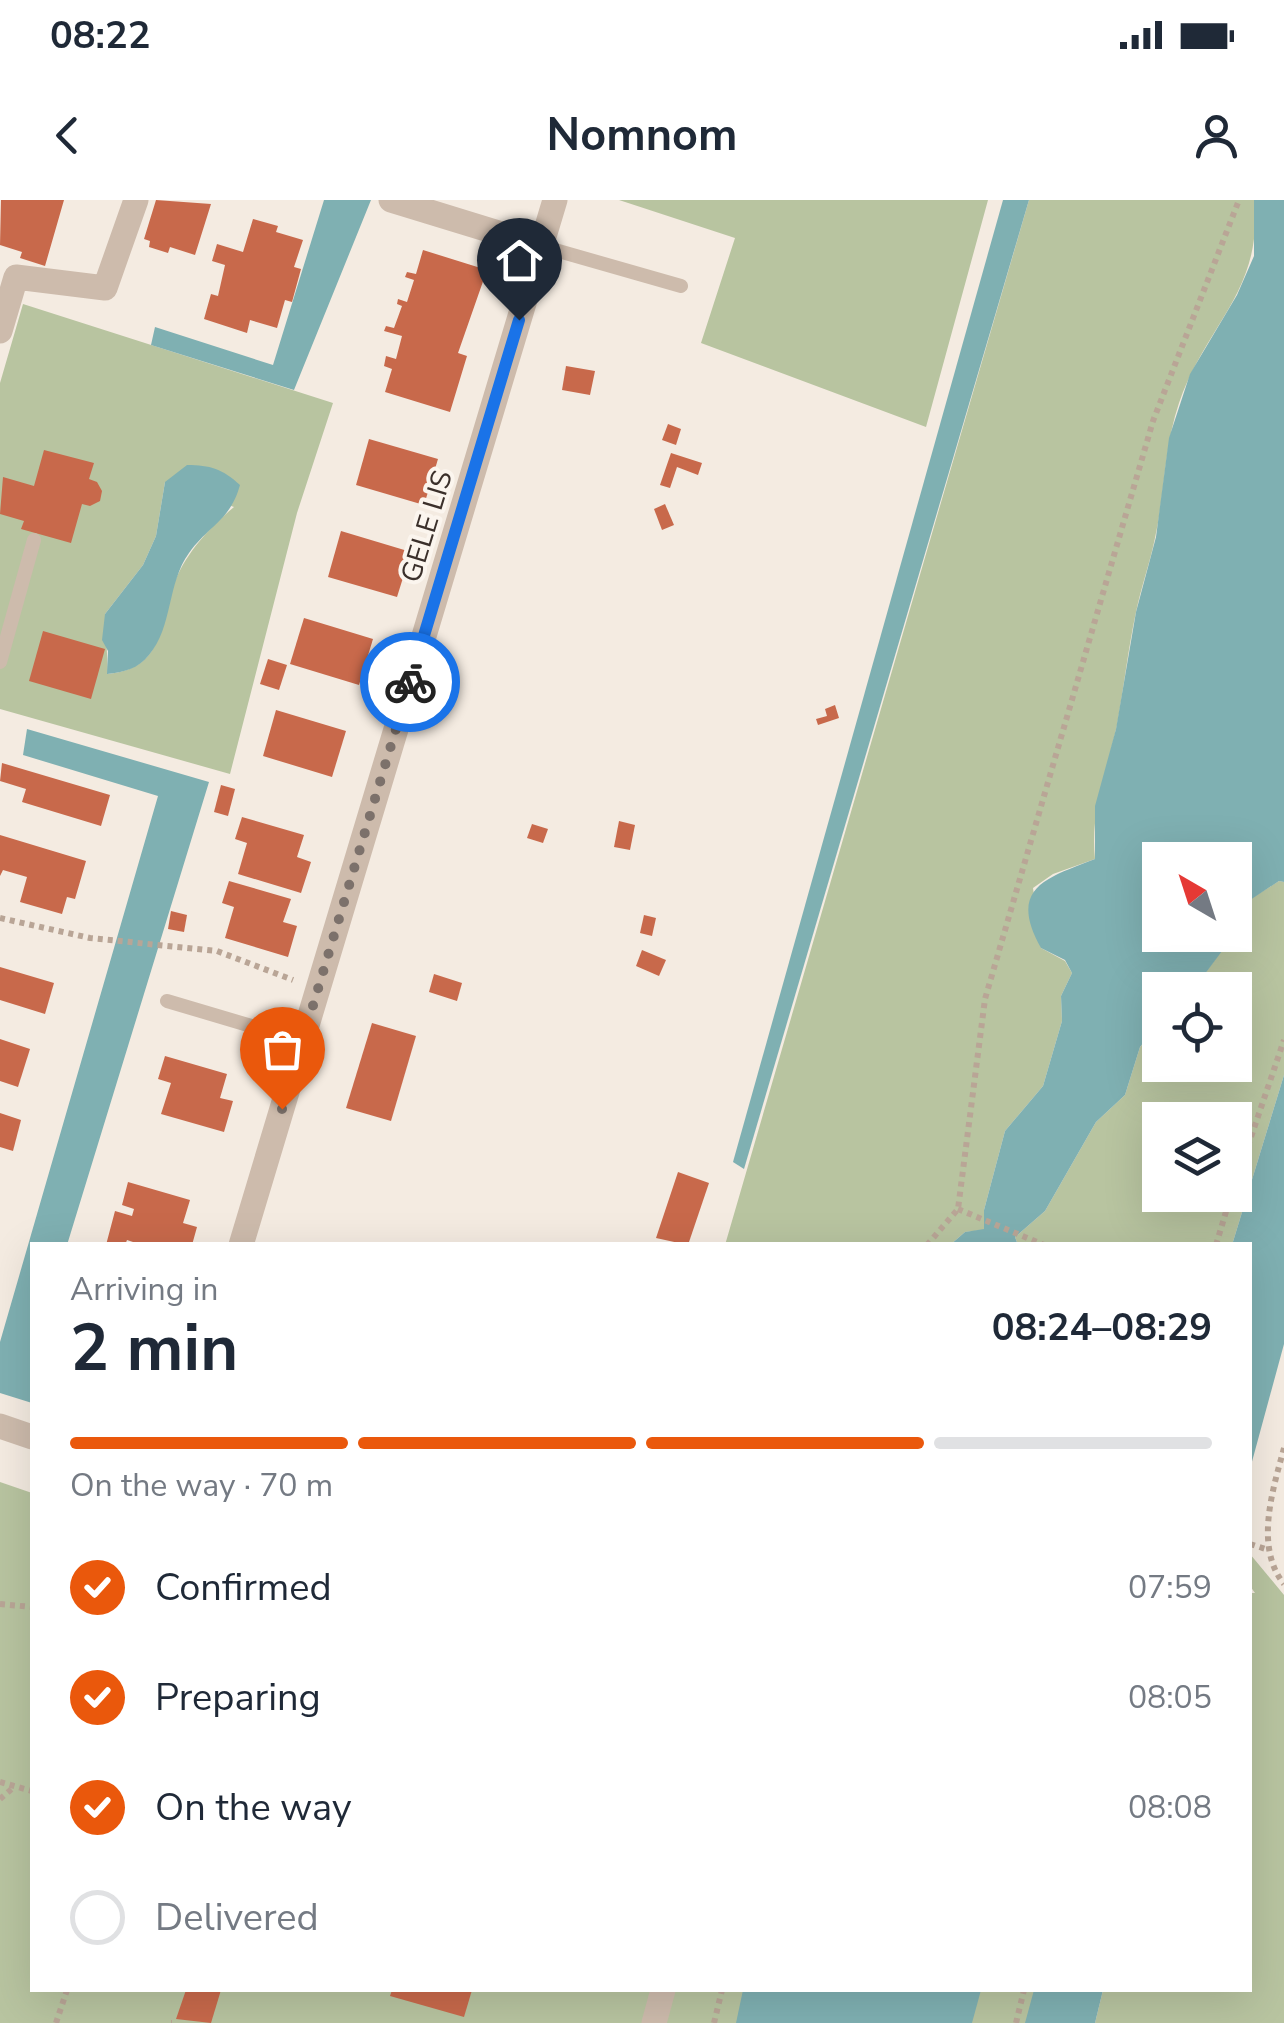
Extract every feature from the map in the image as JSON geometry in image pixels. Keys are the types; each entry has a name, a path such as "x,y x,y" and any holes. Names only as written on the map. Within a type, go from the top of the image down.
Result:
{"street":[{"path":"0,331 16,277 105,288 136,200"},
{"path":"391,200 542,246"},
{"name":"GELE LIS","path":"242,1242 555,200"},
{"path":"0,1426 30,1436"},
{"path":"654,2023 662,1992"}],"lane":[{"path":"542,246 680,286"},
{"path":"0,662 34,540"},
{"path":"167,1001 302,1041"}],"path":[{"path":"930,1242 958,1209 985,1000 1153,420 1239,200"},
{"path":"0,918 90,938 217,951 318,988"},
{"path":"1252,1134 1284,1040"},
{"path":"958,1209 1037,1242"},
{"path":"1217,1242 1226,1212"},
{"path":"1284,1448 1271,1496 1269,1550 1284,1584"},
{"path":"1252,1545 1269,1550"},
{"path":"0,1604 30,1607"},
{"path":"0,1782 30,1790"},
{"path":"0,1800 16,1786"},
{"path":"56,2023 66,1992"},
{"path":"714,2023 722,1992"},
{"path":"1016,2023 1024,1992"}],"green space":[{"path":"619,200 988,200 926,427 701,343 735,238"},
{"path":"1029,200 1254,200 1255,231 1242,283 1190,375 1174,420 1155,538 1136,612 1117,725 1097,808 1095,859 1053,874 1033,888 1041,948 1065,961 1072,973 1061,996 1062,1021 1043,1086 1005,1131 984,1210 984,1230 965,1232 953,1242 726,1242"},
{"path":"23,304 333,403 297,513 230,774 0,709 0,383","holes":["165,482 234,507 200,541 180,570 150,653 141,663 108,674 105,614 143,565 156,536"]},
{"path":"1279,881 1284,882 1284,1075 1252,1180 1252,1102 1142,1102 1142,1212 1242,1212 1233,1242 1017,1242 1015,1237 1045,1211 1096,1122 1125,1095 1142,1044 1142,1082 1252,1082 1252,972 1206,972 1220,952 1252,952 1252,898"},
{"path":"0,1482 30,1492 30,1992 1036,1992 1028,2023 0,2023"},
{"path":"1252,1556 1284,1595 1284,2023 1095,2023 1103,1992 1252,1992"}],"water":[{"path":"324,200 371,200 294,390 151,345 155,327 273,365"},
{"path":"1003,200 1029,200 744,1169 733,1162"},
{"path":"1254,200 1284,200 1284,882 1279,881 1252,899 1252,842 1142,842 1142,952 1221,952 1206,972 1142,972 1142,1044 1125,1095 1096,1122 1045,1211 1015,1237 1017,1242 953,1242 965,1232 984,1229 984,1210 1005,1131 1043,1086 1062,1021 1061,996 1072,973 1065,960 1041,948 1028,911 1030,898 1048,879 1095,859 1095,806 1116,729 1136,612 1156,537 1169,438 1190,374 1237,295 1254,256"},
{"path":"187,465 209,467 228,475 240,485 236,497 182,565 162,631 149,655 130,669 107,674 108,651 102,640 105,614 143,565 156,536 165,482"},
{"path":"27,729 209,782 68,1242 30,1242 30,1402 0,1393 0,1342 158,796 23,755"},
{"path":"1284,1075 1284,1344 1252,1462 1252,1242 1233,1242 1242,1212 1252,1212 1252,1180"},
{"path":"743,1992 980,1992 972,2023 736,2023"},
{"path":"1033,1992 1103,1992 1095,2023 1025,2023"}],"building":[{"path":"1,200 64,200 45,266 20,258 22,252 0,245"},
{"path":"156,200 211,204 195,255 170,247 168,253 149,247 150,241 144,239"},
{"path":"253,219 278,226 276,232 303,240 294,267 301,269 292,302 285,300 277,328 250,320 247,333 204,319 211,294 218,296 225,265 212,261 217,244 243,252"},
{"path":"423,250 487,270 458,353 467,356 450,412 385,392 392,369 384,366 386,356 396,359 402,336 384,331 386,326 394,328 402,306 397,304 398,299 407,302 414,280 405,277 407,272 416,274"},
{"path":"566,366 595,371 590,395 562,390"},
{"path":"668,424 681,429 676,445 662,440"},
{"path":"369,439 438,459 424,505 356,485"},
{"path":"44,450 94,463 89,479 97,482 102,491 100,501 90,506 82,504 71,543 21,529 24,521 0,514 3,477 34,486"},
{"path":"671,453 702,463 698,475 677,467 670,488 660,485"},
{"path":"665,504 674,525 662,530 654,509"},
{"path":"341,531 411,552 397,597 328,577"},
{"path":"304,618 373,639 359,685 290,664"},
{"path":"43,631 105,649 91,699 29,681"},
{"path":"268,659 287,665 279,690 260,684"},
{"path":"835,705 839,718 818,725 816,719 827,716 825,709"},
{"path":"276,710 346,731 332,777 263,756"},
{"path":"2,763 110,795 101,826 22,802 26,789 0,781"},
{"path":"221,785 235,789 228,816 214,812"},
{"path":"242,817 304,835 297,857 311,862 301,893 238,874 247,843 235,839"},
{"path":"619,821 635,825 630,850 614,847"},
{"path":"532,824 548,829 543,843 527,838"},
{"path":"0,835 86,861 75,899 67,897 62,914 20,902 27,877 3,870 0,876"},
{"path":"229,881 291,899 283,922 297,926 288,957 225,938 234,907 222,903"},
{"path":"171,911 187,915 184,932 168,929"},
{"path":"644,915 656,918 652,936 640,933"},
{"path":"642,950 666,960 659,976 636,966"},
{"path":"0,967 54,983 45,1014 0,1000"},
{"path":"434,974 462,983 457,1001 429,992"},
{"path":"372,1023 416,1036 391,1121 346,1108"},
{"path":"0,1039 30,1049 18,1087 0,1081"},
{"path":"165,1056 227,1074 220,1098 233,1101 224,1132 161,1114 171,1083 158,1079"},
{"path":"0,1113 21,1120 13,1151 0,1147"},
{"path":"678,1172 709,1183 689,1242 656,1238"},
{"path":"128,1182 190,1200 183,1223 197,1227 193,1242 107,1242 115,1211 132,1216 134,1209 122,1205"},
{"path":"185,1992 220,1992 211,2023 176,2019"},
{"path":"391,1992 471,1992 464,2017 390,1996"}],"way so far":[{"path":"282,1109 410,682"}],"route":[{"path":"410,682 519,320"}]}
